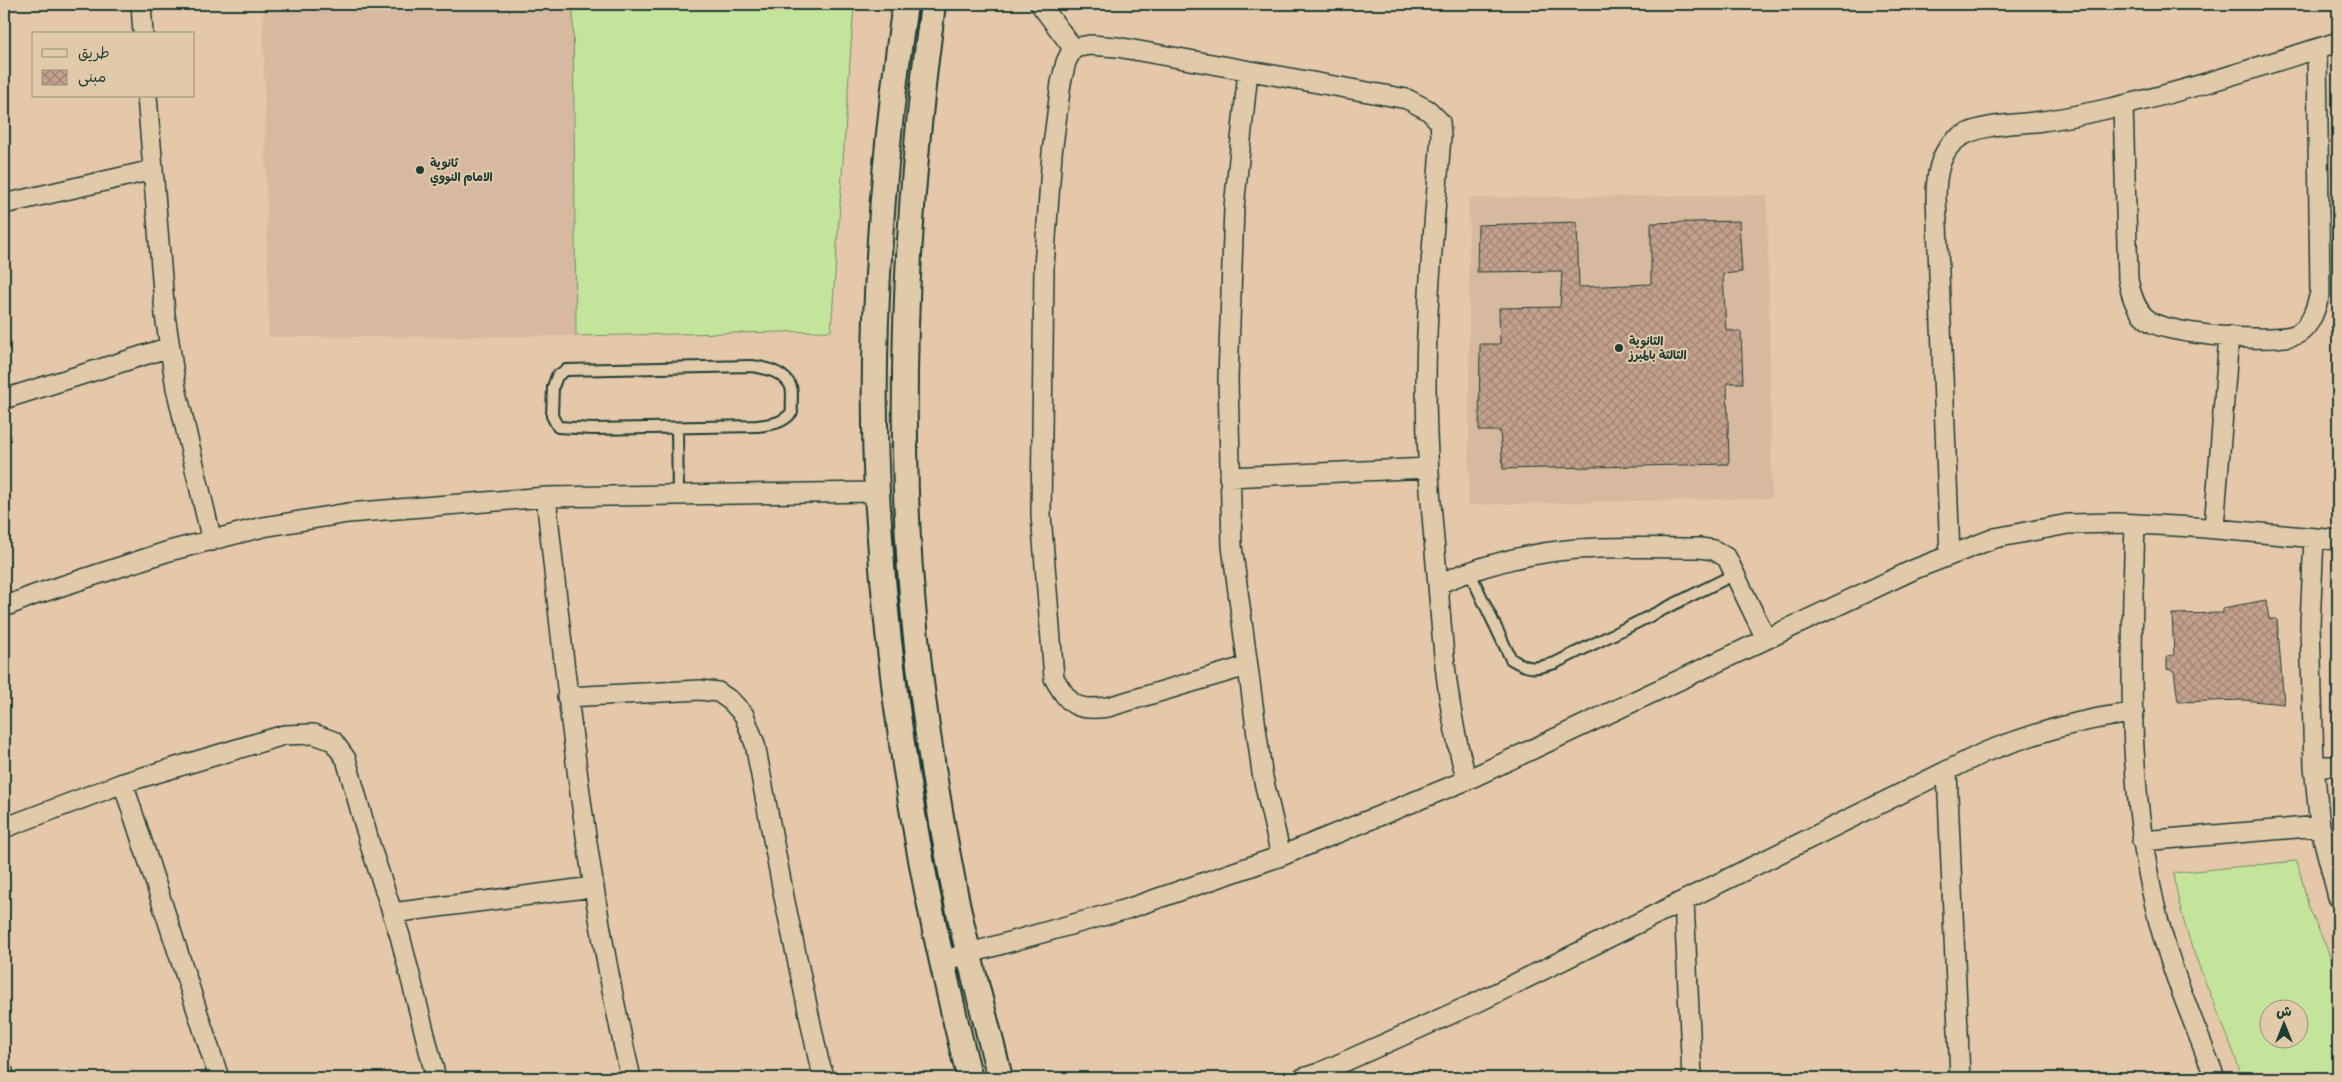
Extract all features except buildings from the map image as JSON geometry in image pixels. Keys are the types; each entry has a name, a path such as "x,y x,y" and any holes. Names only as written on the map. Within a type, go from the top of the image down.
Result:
{"street":[{"path":"141,4 143,32"},
{"path":"905,4 894,82 880,253 876,392 877,492 894,699 910,804 942,961 970,1078"},
{"path":"933,4 923,80 909,234 906,312 906,493 912,599 936,783 952,879 968,954 1000,1078"},
{"path":"1040,4 1073,48"},
{"path":"1950,554 1936,173 1946,153 1959,138 1977,129 2043,121 2123,105 2192,88 2338,42"},
{"path":"1073,48 1090,45 1117,47 1406,100 1428,110 1440,122 1441,136 1428,311 1426,385 1429,468 1438,584 1452,718 1457,748 1467,780"},
{"path":"1073,48 1066,62 1061,83 1052,153 1044,267 1041,515 1054,678 1063,694 1075,706 1088,710 1108,707 1246,666"},
{"path":"2123,105 2128,279 2132,296 2140,311 2150,322 2166,329 2230,336 2285,338 2298,333 2308,323 2315,310 2320,293 2317,49"},
{"path":"1248,71 1234,208 1228,379 1229,477 1232,546 1246,666 1262,773 1281,856"},
{"path":"147,98 170,346 176,388 212,541"},
{"path":"4,204 153,170"},
{"path":"2214,528 2230,336"},
{"path":"4,399 170,346"},
{"path":"1229,477 1429,468"},
{"path":"4,607 34,595 115,569 263,527 348,513 546,497 877,492"},
{"path":"546,497 567,697 593,887 616,1014 631,1078"},
{"path":"942,961 1128,909 1281,856 1467,780 1950,554 1996,538 2038,528 2068,524 2135,524 2214,528 2338,540"},
{"path":"2135,524 2132,625 2136,788 2142,841 2155,908 2214,1078"},
{"path":"2314,538 2310,624 2314,766 2320,826 2338,897"},
{"path":"1438,584 1469,571 1509,560 1566,550 1700,548 1714,550 1727,558 1766,639"},
{"path":"567,697 700,690 718,692 744,715 755,744 785,902 825,1078"},
{"path":"1303,1078 1334,1073 1985,752 2052,728 2100,717 2134,712"},
{"path":"4,828 123,783 284,735 314,734 333,741 346,759 392,913 436,1078"},
{"path":"2314,766 2338,766"},
{"path":"1947,771 1960,1078"},
{"path":"123,783 219,1078"},
{"path":"2142,841 2320,826"},
{"path":"392,913 593,887"},
{"path":"1684,901 1692,1078"},
{"path":"4,1074 5,1078"}],"lane":[{"path":"752,366 770,369 781,375 791,386 792,412 786,419 775,424 677,429 593,430 558,427 552,416 552,387 557,376 566,370 752,366"},
{"path":"677,429 678,495"},
{"path":"1469,571 1511,659 1536,669 1555,664 1735,574"}],"shaded area":[{"name":"ثانوية الامام النووي","path":"263,4 573,4 576,336 269,337"},
{"name":"الثانوية الثالثة بالمبرز","path":"1767,195 1772,498 1469,505 1469,198"}],"green space":[{"path":"573,4 854,4 831,331 576,336"},
{"path":"2297,861 2309,908 2328,951 2338,981 2338,1078 2242,1078 2185,927 2174,873"}],"place":[{"name":"ثانوية الامام النووي","path":"420,170"},
{"name":"الثانوية الثالثة بالمبرز","path":"1619,348"}]}
